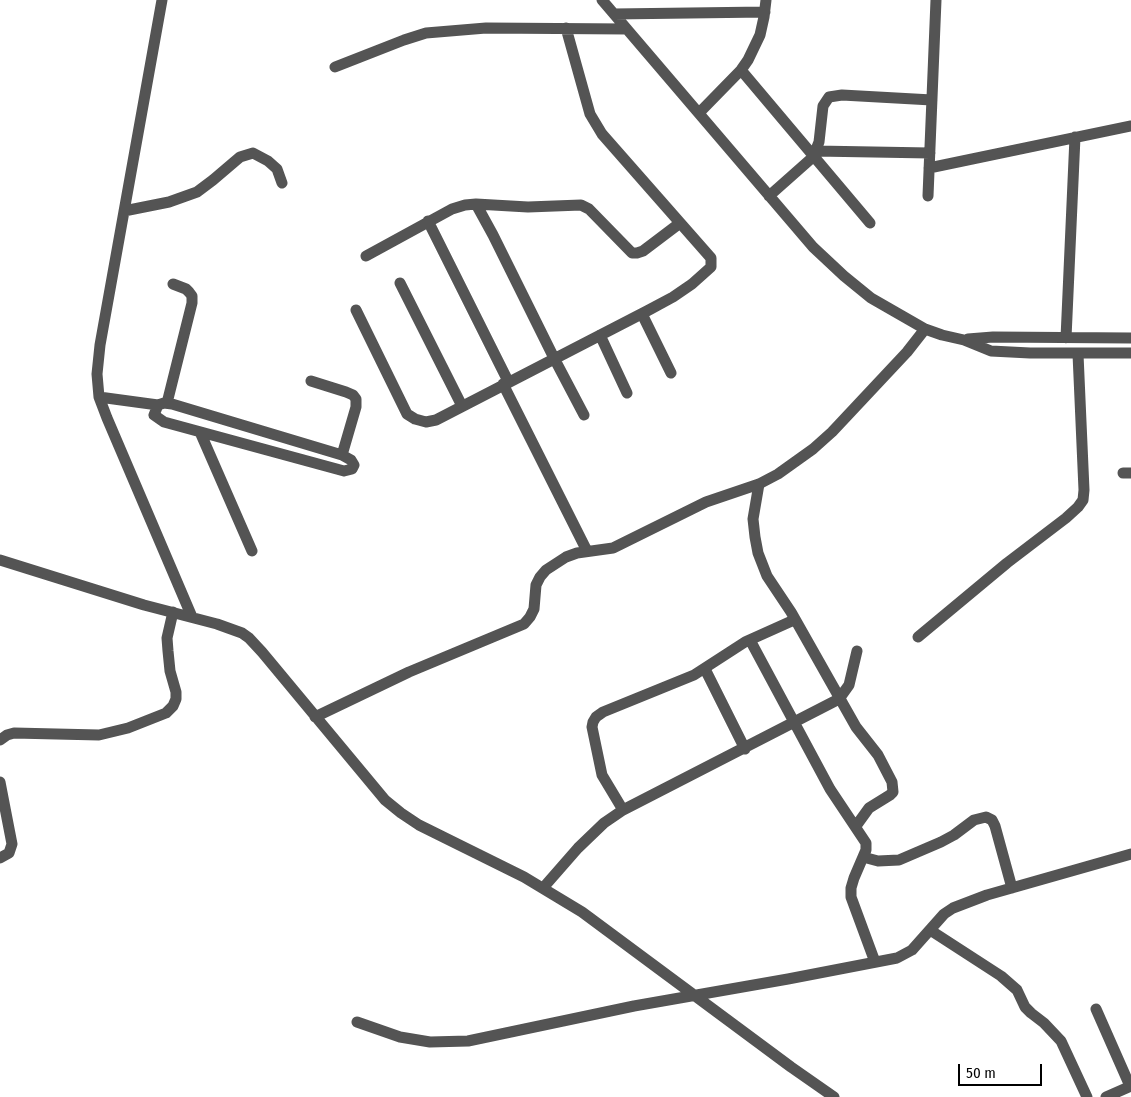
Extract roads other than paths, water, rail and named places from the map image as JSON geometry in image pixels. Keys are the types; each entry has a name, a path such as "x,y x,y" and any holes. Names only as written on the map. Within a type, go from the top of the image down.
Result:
{"street":[{"path":"162,0 100,345 97,374 99,397 107,418 192,617"},
{"path":"602,0 813,248 871,298 925,329 964,340 991,351 1005,353 1131,353"},
{"path":"928,196 936,0"},
{"path":"614,14 765,6 760,35 754,49 741,70 699,113"},
{"path":"335,67 426,33 486,28 627,28"},
{"path":"356,310 407,414 415,419 426,422 436,420 506,382 642,314 673,297 692,284 711,267 712,258 602,134 590,114 566,28"},
{"path":"741,70 815,154 870,223"},
{"path":"769,196 815,154 823,106 829,97 842,95 932,100"},
{"path":"929,168 1131,126"},
{"path":"1066,338 1076,137"},
{"path":"124,211 169,202 197,192 240,157 253,153 268,160 277,169 282,183"},
{"path":"815,154 930,153"},
{"path":"366,256 452,209 476,204 528,207 580,205 589,208 632,253 643,251 680,222"},
{"path":"476,204 584,415"},
{"path":"428,221 587,551"},
{"path":"400,282 462,406"},
{"path":"99,397 162,404 342,455 351,460 354,465 352,469 344,472 200,432 159,419 154,414 162,404 192,303 192,296 189,292 174,284"},
{"path":"642,314 671,373"},
{"path":"315,717 409,672 524,624 534,609 536,585 540,577 546,570 566,557 587,551 601,551 613,548 706,502 759,484 778,474 813,449 832,432 907,352 925,329"},
{"path":"600,335 627,393"},
{"path":"964,340 993,337 1131,338"},
{"path":"918,637 1007,563 1066,518 1083,500 1078,354"},
{"path":"311,381 352,394 356,399 356,407 342,455"},
{"path":"200,432 252,551"},
{"path":"759,484 754,519 755,537 758,553 767,576 856,727 878,755 893,787 893,792 869,808 856,826"},
{"path":"0,560 231,628 249,638 385,800 401,813 419,825 543,888 582,912 834,1097"},
{"path":"0,740 14,733 99,735 128,728 166,713 176,700 176,692 170,671 168,644 169,626 173,612"},
{"path":"622,810 602,775 592,727 593,722 603,712 705,669 750,640 794,620"},
{"path":"750,640 830,789 866,843 866,850 851,888 851,897 874,962"},
{"path":"543,888 578,848 604,823 622,810 794,724 839,699 849,685 857,651"},
{"path":"705,669 745,749"},
{"path":"0,782 12,844 9,853 0,858"},
{"path":"863,857 878,861 899,860 941,842 974,820 986,818 992,820 995,826 1012,888"},
{"path":"357,1022 400,1036 422,1040 468,1041 634,1006 897,958 912,950 944,914 953,908 1012,888 1131,854"},
{"path":"930,930 1001,976 1017,990 1025,1007 1061,1041 1087,1097"},
{"path":"1096,1009 1130,1086 1106,1097"}]}
